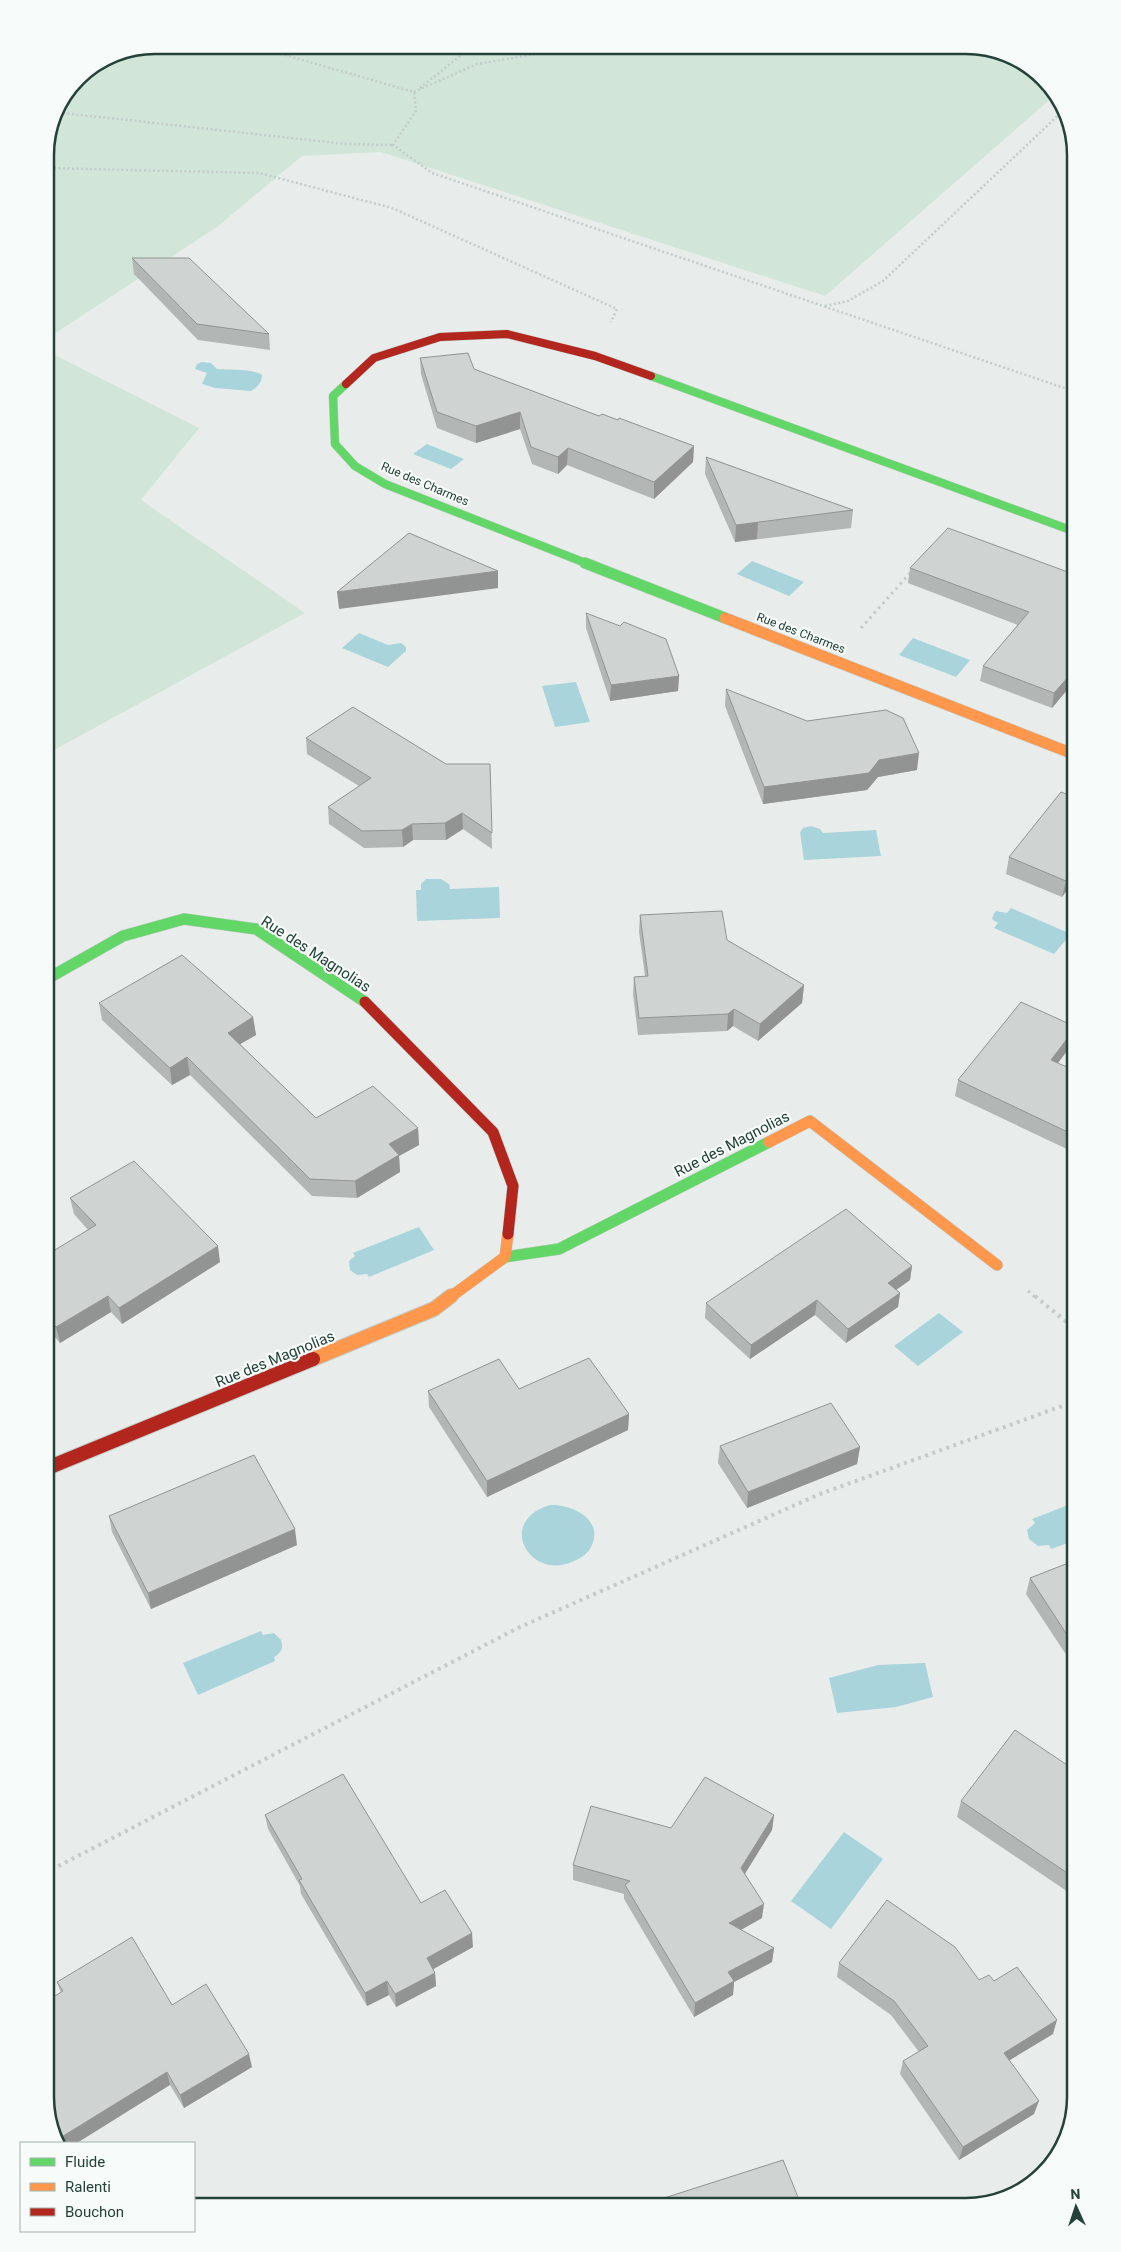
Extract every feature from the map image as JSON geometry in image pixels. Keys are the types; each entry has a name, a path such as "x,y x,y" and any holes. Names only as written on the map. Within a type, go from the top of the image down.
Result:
{"street":[{"name":"Rue des Charmes","path":"1067,529 595,356 507,334 440,337 374,358 333,396 335,444 355,466 385,484 1067,751"},
{"name":"Rue des Magnolias","path":"54,975 123,936 184,919 256,929 362,999 493,1132 513,1186 505,1257"},
{"name":"Rue des Magnolias","path":"54,1465 434,1309 505,1257 559,1249 810,1120 997,1265"}],"path":[{"path":"281,54 414,92 477,64 536,54"},
{"path":"414,92 463,54"},
{"path":"393,145 416,112 414,92"},
{"path":"63,113 346,144 393,145 432,173 1067,389"},
{"path":"823,306 848,301 883,281 1060,115"},
{"path":"54,168 259,173 392,208 617,309 595,356"},
{"path":"832,660 915,568"},
{"path":"997,1265 1067,1323"},
{"path":"54,1868 518,1628 820,1494 1067,1404"}],"green space":[{"path":"155,54 973,54 998,59 1011,64 1038,83 1050,99 825,296 381,152 302,156 217,227 54,334 54,148 61,116 75,93 88,79 104,67 123,59"},
{"path":"54,355 199,428 141,500 305,613 54,750"}],"water":[{"path":"202,362 211,363 217,369 259,373 262,375 261,380 258,386 251,391 215,388 202,384 207,373 195,369 197,364"},
{"path":"427,444 464,459 451,469 413,454"},
{"path":"752,561 804,582 789,596 737,574"},
{"path":"359,633 388,645 401,643 406,647 406,651 388,667 342,648"},
{"path":"913,638 970,660 956,677 899,655"},
{"path":"576,682 590,722 555,727 542,686"},
{"path":"811,826 820,829 823,833 876,830 881,856 804,860 800,832 803,828"},
{"path":"426,879 441,879 449,884 450,889 499,887 500,918 417,921 416,890 421,890 421,884"},
{"path":"1011,908 1067,932 1067,939 1054,954 994,928 998,923 992,919 994,913 996,911 1007,913"},
{"path":"419,1227 434,1250 369,1277 367,1274 357,1275 350,1270 349,1261 355,1256 353,1253"},
{"path":"939,1313 963,1332 918,1366 894,1346"},
{"path":"550,1505 559,1505 577,1511 585,1516 594,1530 594,1539 590,1549 582,1557 572,1562 556,1565 543,1563 532,1556 525,1546 522,1535 525,1523 534,1513"},
{"path":"1067,1505 1067,1543 1051,1549 1049,1545 1038,1546 1029,1539 1027,1530 1035,1523 1032,1519"},
{"path":"261,1631 263,1635 274,1633 281,1640 282,1648 274,1657 275,1661 198,1695 183,1663"},
{"path":"925,1663 933,1697 896,1707 837,1713 829,1678 878,1665"},
{"path":"844,1832 883,1859 831,1929 791,1901"}],"building":[{"path":"132,258 189,258 269,334 197,324"},
{"path":"468,353 474,369 599,416 602,414 618,420 619,418 694,446 654,482 568,448 558,457 531,447 520,412 476,426 437,412 420,358"},
{"path":"706,457 853,510 736,525"},
{"path":"948,528 1067,572 1067,678 1054,693 983,666 1029,612 910,568"},
{"path":"409,533 498,571 337,592"},
{"path":"586,613 620,626 624,622 666,639 679,676 611,685"},
{"path":"726,689 807,721 886,710 903,718 919,753 879,760 869,773 764,787"},
{"path":"353,707 446,764 490,764 492,833 462,813 445,823 412,824 402,830 362,831 328,807 371,778 306,738"},
{"path":"1061,792 1067,794 1066,881 1009,857"},
{"path":"722,911 727,940 804,985 760,1024 734,1009 728,1014 639,1018 634,977 648,976 640,915"},
{"path":"182,955 253,1017 228,1033 316,1118 373,1086 418,1128 389,1144 399,1155 355,1181 310,1179 187,1057 170,1068 99,1003"},
{"path":"1021,1002 1067,1023 1067,1039 1051,1060 1067,1067 1067,1132 958,1080"},
{"path":"134,1161 218,1246 119,1308 108,1296 56,1327 54,1325 54,1251 96,1225 70,1198"},
{"path":"846,1209 912,1266 888,1283 900,1293 848,1329 817,1300 751,1345 706,1303"},
{"path":"589,1358 629,1414 487,1481 428,1391 499,1359 519,1389"},
{"path":"831,1403 860,1447 748,1492 720,1446"},
{"path":"254,1455 295,1529 148,1593 109,1516"},
{"path":"1067,1564 1067,1635 1030,1578"},
{"path":"1015,1730 1067,1765 1067,1873 961,1801"},
{"path":"343,1774 421,1903 445,1890 472,1933 427,1958 435,1973 395,1994 387,1981 365,1993 299,1880 302,1879 265,1815"},
{"path":"705,1777 774,1815 741,1868 764,1904 729,1923 774,1948 728,1972 734,1981 695,2003 625,1885 630,1881 573,1865 591,1806 671,1828"},
{"path":"887,1900 955,1947 979,1980 989,1975 994,1981 1017,1967 1057,2020 1004,2053 1039,2101 963,2147 903,2061 928,2046 894,2001 839,1963"},
{"path":"132,1937 172,2005 206,1984 249,2054 180,2095 167,2072 61,2137 56,2117 54,2097 54,1996 63,1991 57,1982"},
{"path":"783,2160 798,2198 664,2198"}],"traffic: fast":[{"path":"651,376 1067,529"},
{"path":"346,384 333,396 335,444 355,466 385,484 725,618"},
{"path":"54,975 123,936 184,919 256,929 365,1002"},
{"path":"505,1257 559,1249 769,1142"}],"traffic: slow":[{"path":"725,618 1067,751"},
{"path":"769,1142 810,1121 997,1265"},
{"path":"313,1359 434,1309 505,1257 508,1234"}],"traffic: jam":[{"path":"346,384 374,358 440,337 507,334 595,356 651,376"},
{"path":"365,1002 493,1132 513,1186 508,1234"},
{"path":"54,1465 313,1359"}]}
